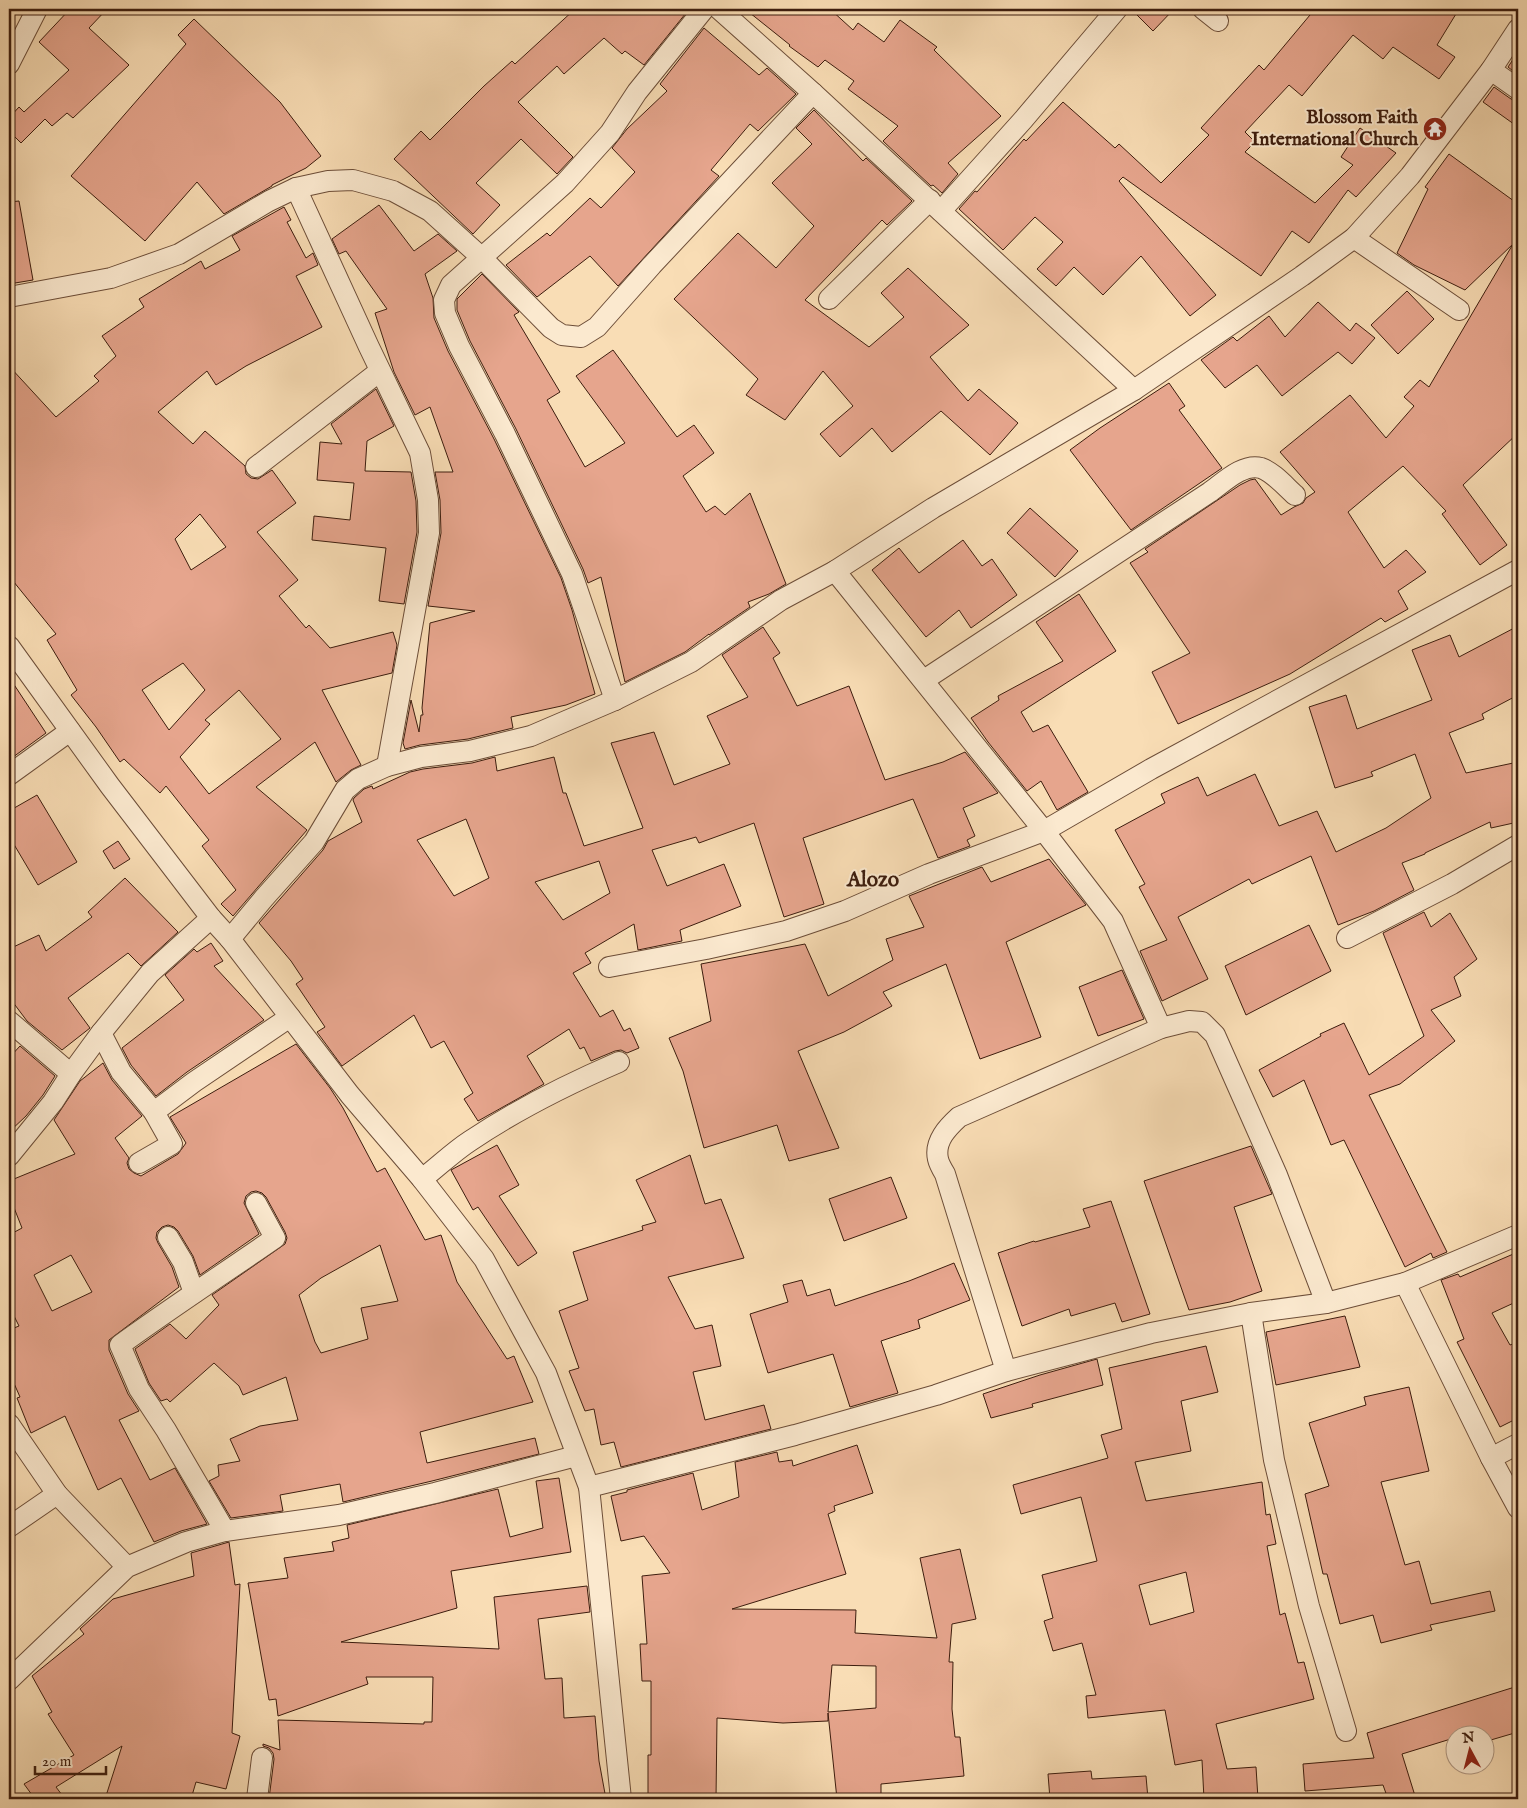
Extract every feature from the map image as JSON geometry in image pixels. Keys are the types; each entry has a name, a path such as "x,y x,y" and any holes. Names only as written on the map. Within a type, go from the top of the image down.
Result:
{"street":[{"path":"9,64 37,9"},
{"path":"615,700 572,574 505,434 459,346 444,313 444,300 451,285 481,256 565,183 610,133 637,92 718,9 813,93 1134,390"},
{"path":"829,299 935,206 1023,120 1116,9"},
{"path":"230,939 314,842 345,790 358,779 387,766 421,757 470,751 530,736 615,700 691,662 781,600 835,571 933,508 1134,390 1302,276 1354,238 1410,176 1491,70 1518,29"},
{"path":"1491,70 1518,89"},
{"path":"9,297 111,278 179,254 269,201 296,188 328,181 353,180 393,191 430,211 481,256 551,328 562,335 581,338 597,327 813,93"},
{"path":"296,188 420,453 428,500 429,533 387,766"},
{"path":"1354,238 1459,310"},
{"path":"256,467 380,371"},
{"path":"924,680 1235,474 1251,467 1262,468 1294,495"},
{"path":"609,967 706,949 786,931 845,911 929,874 1044,831 1151,769 1518,570"},
{"path":"835,571 924,680 1113,920 1161,1028"},
{"path":"9,646 70,731 211,918 230,939 350,1095 422,1179 484,1258 546,1373 589,1487 621,1799"},
{"path":"9,775 70,731"},
{"path":"1347,938 1452,884 1518,845"},
{"path":"9,1156 53,1102 70,1074 101,1033 150,973 211,918"},
{"path":"154,1112 194,1082 290,1017"},
{"path":"9,1021 70,1074"},
{"path":"1006,1371 945,1174 937,1157 944,1131 959,1117 1161,1028 1189,1021 1202,1022 1215,1035 1276,1175 1326,1303"},
{"path":"101,1033 121,1072 154,1112 172,1144 139,1163"},
{"path":"422,1179 469,1141 585,1076 619,1062"},
{"path":"225,1531 166,1430 139,1389 120,1345 171,1307 275,1238 256,1203"},
{"path":"589,1487 804,1433 936,1396 1006,1371 1151,1333 1251,1313 1326,1303 1405,1283 1518,1235"},
{"path":"168,1236 183,1262 194,1293"},
{"path":"1405,1283 1491,1458 1518,1508"},
{"path":"1251,1313 1274,1460 1309,1606 1346,1731"},
{"path":"9,1424 57,1494 127,1567"},
{"path":"1491,1458 1518,1444"},
{"path":"9,1680 127,1567 186,1542 225,1531 338,1515 435,1493 576,1456"},
{"path":"9,1527 57,1494"},
{"path":"257,1799 262,1758"}],"building":[{"path":"70,9 107,9 89,28 129,65 73,118 67,113 52,126 45,119 21,143 9,131 9,118 19,107 24,112 69,70 39,42"},
{"path":"575,9 681,9 686,13 644,65 625,51 622,54 604,38 564,74 557,66 518,102 573,157 557,174 521,139 476,183 500,205 473,234 394,159 421,131 430,140 484,86 512,61 515,64"},
{"path":"745,9 830,9 853,30 858,23 884,42 900,20 937,47 934,50 1001,116 948,163 958,174 942,193 933,185 931,186 883,141 898,126 848,89 854,81 825,60 818,67 789,46"},
{"path":"1131,9 1174,9 1153,31"},
{"path":"1315,9 1459,9 1437,45 1455,57 1439,79 1393,47 1383,59 1353,35 1302,96 1289,85 1245,132 1255,142 1245,152 1315,203 1353,165 1341,157 1360,128 1396,153 1356,197 1348,190 1309,243 1292,231 1261,276 1123,177 1119,181 1216,295 1190,316 1141,256 1103,295 1074,267 1056,286 1037,269 1063,242 1035,217 1003,250 959,209 975,191 977,192 1024,139 1026,141 1063,102 1115,148 1119,144 1161,183 1209,135 1201,128 1259,65 1264,70"},
{"path":"194,19 280,102 321,156 306,168 272,185 224,214 197,182 145,241 71,176 186,44 178,35"},
{"path":"704,28 759,75 767,68 796,94 758,131 750,124 711,170 719,176 618,286 590,256 537,297 506,265 547,233 550,236 590,198 601,208 635,172 612,148 627,129 667,91 660,84"},
{"path":"1518,52 1518,75 1508,67"},
{"path":"1494,87 1511,99 1518,101 1518,127 1483,102"},
{"path":"814,110 863,161 866,158 912,201 887,225 882,220 805,300 869,347 904,317 881,293 908,268 969,325 930,357 968,401 979,389 1018,423 990,455 941,411 892,452 872,428 840,457 820,434 853,406 823,371 785,420 746,395 758,379 674,299 738,233 776,268 814,226 772,183 812,144 796,128"},
{"path":"1449,154 1518,204 1518,433 1463,485 1507,545 1480,565 1442,514 1446,511 1403,466 1348,512 1384,568 1406,550 1426,572 1398,591 1408,609 1385,622 1381,618 1290,674 1178,724 1152,672 1190,653 1130,563 1148,552 1145,549 1250,480 1255,479 1281,515 1303,503 1306,498 1315,492 1280,452 1350,395 1386,438 1414,406 1404,397 1420,380 1429,387 1513,244 1465,290 1414,265 1397,253 1428,189 1425,187"},
{"path":"19,201 33,280 9,284 9,202"},
{"path":"379,205 414,251 438,234 457,251 425,274 433,298 434,318 448,351 494,439 561,578 572,610 595,694 566,705 511,717 513,728 468,739 420,745 405,749 403,743 411,700 419,732 421,715 423,715 422,708 430,623 475,611 428,606 441,533 440,500 435,472 453,472 430,407 415,415 394,372 375,313 387,309 346,251 339,254 332,239"},
{"path":"284,207 291,220 287,222 306,258 313,253 318,265 296,276 322,327 246,366 216,385 207,371 158,412 193,444 205,431 245,466 246,474 251,478 258,479 272,470 296,503 257,532 298,580 279,596 306,628 309,625 330,648 393,632 397,645 392,673 322,690 361,765 336,782 315,742 256,787 307,830 233,916 221,904 236,890 202,846 209,840 166,786 160,793 124,759 120,762 71,695 77,690 47,640 56,634 9,576 9,366 56,417 99,381 94,376 116,356 102,336 144,307 139,299 201,261 205,269 240,250 232,236","holes":["200,514 226,547 191,570 175,539","183,663 205,690 169,730 142,690","239,690 281,739 209,794 180,757 210,724 205,720"]},
{"path":"482,274 519,312 514,315 560,392 547,400 585,467 625,443 576,376 613,350 677,437 694,425 714,453 683,476 706,512 715,506 725,515 750,493 786,584 769,594 748,602 750,607 685,652 625,682 601,577 588,583 516,429 470,341 457,310 457,299"},
{"path":"1407,291 1434,319 1398,354 1371,325"},
{"path":"1318,302 1350,331 1356,323 1375,338 1352,364 1338,352 1282,396 1257,365 1225,388 1201,360 1233,337 1237,341 1269,316 1285,337"},
{"path":"1169,383 1185,406 1179,410 1222,468 1131,530 1070,450"},
{"path":"376,389 394,426 367,441 365,471 411,472 416,501 417,532 404,604 379,601 386,548 312,540 314,516 350,520 354,483 317,480 320,442 342,444 331,424"},
{"path":"1030,508 1078,551 1055,577 1007,533"},
{"path":"963,540 982,566 992,559 1017,595 971,628 959,610 926,637 872,570 899,548 919,573"},
{"path":"1079,594 1116,651 1021,712 1033,732 1048,725 1088,792 1057,810 1041,781 1027,791 971,718 999,700 998,696 1063,661 1036,622"},
{"path":"1518,626 1518,695 1482,714 1484,719 1449,733 1466,773 1518,762 1518,822 1491,828 1490,822 1425,854 1402,863 1414,890 1374,911 1338,925 1311,856 1252,884 1249,879 1178,917 1208,979 1162,1001 1140,951 1167,940 1139,887 1145,884 1115,830 1165,803 1161,794 1198,777 1207,796 1255,774 1279,826 1317,811 1336,852 1386,828 1431,798 1415,754 1371,772 1373,776 1335,788 1309,707 1346,695 1357,729 1432,700 1412,650 1450,635 1459,657"},
{"path":"763,627 780,653 773,658 797,706 849,686 885,780 943,762 965,752 998,793 963,808 975,836 967,840 970,846 938,858 913,799 803,838 824,904 784,917 754,823 699,843 696,837 652,850 667,886 724,864 741,906 680,930 682,941 638,950 634,924 585,953 591,963 573,973 600,1017 613,1010 624,1031 630,1028 639,1048 627,1053 621,1050 615,1051 591,1061 584,1047 580,1049 569,1029 527,1056 544,1084 478,1121 464,1099 473,1093 444,1041 431,1048 414,1015 342,1066 317,1032 325,1027 296,984 303,979 291,961 259,923 323,850 328,841 362,822 353,800 354,798 364,789 372,786 373,789 410,772 423,769 472,763 495,757 497,771 554,757 563,793 566,793 584,846 643,828 611,743 654,732 674,785 730,764 707,716 748,697 722,655","holes":["466,819 489,878 454,896 417,840","599,861 610,893 563,920 535,882"]},
{"path":"9,677 46,733 9,760"},
{"path":"37,795 77,862 38,885 9,836 9,811"},
{"path":"118,841 130,859 114,869 103,851"},
{"path":"1049,859 1086,905 1006,942 1041,1037 980,1059 946,964 883,992 892,1006 844,1032 798,1051 839,1148 789,1161 777,1125 704,1148 683,1071 669,1038 711,1021 701,964 805,944 828,996 893,960 886,939 924,927 909,896 982,867 991,882"},
{"path":"125,878 178,932 141,966 128,953 68,998 90,1028 62,1050 27,1021 9,997 9,949 39,935 46,951 92,917 88,912"},
{"path":"1424,912 1431,927 1450,913 1477,959 1454,977 1461,996 1431,1010 1455,1041 1400,1084 1369,1095 1447,1252 1433,1258 1431,1253 1405,1267 1344,1140 1331,1145 1304,1080 1273,1097 1259,1070 1321,1036 1320,1034 1344,1023 1369,1075 1424,1036 1383,933"},
{"path":"1309,925 1331,971 1246,1015 1225,966"},
{"path":"211,943 223,961 214,966 264,1020 187,1072 156,1096 131,1065 122,1048 184,1000 165,975 194,949 197,952"},
{"path":"1122,970 1144,1019 1098,1036 1079,987"},
{"path":"296,1044 343,1108 377,1172 385,1168 425,1240 441,1235 457,1282 507,1359 514,1356 533,1402 420,1432 427,1463 535,1438 539,1454 343,1502 340,1484 280,1495 283,1511 231,1518 209,1481 219,1476 218,1465 240,1461 230,1439 260,1426 298,1420 286,1377 243,1395 239,1386 214,1363 170,1402 167,1399 161,1401 149,1383 135,1349 170,1324 186,1339 219,1305 212,1295 285,1244 287,1238 285,1232 266,1197 256,1191 246,1196 244,1203 259,1234 200,1275 193,1256 174,1227 168,1225 162,1227 157,1232 156,1238 158,1243 172,1267 179,1287 109,1340 109,1350 128,1394 139,1411 119,1420 150,1480 175,1468 207,1524 181,1531 154,1542 121,1478 98,1490 65,1416 31,1433 17,1398 20,1397 9,1372 9,1330 19,1326 9,1306 9,1235 22,1228 9,1195 9,1181 75,1154 54,1120 80,1081 103,1063 112,1080 142,1116 115,1138 129,1158 127,1163 129,1169 134,1173 141,1176 178,1154 186,1143 170,1117","holes":["380,1245 398,1301 361,1308 368,1339 321,1353 315,1342 299,1295 321,1278","71,1255 92,1292 52,1311 34,1275"]},
{"path":"20,1046 55,1076 26,1116 9,1132 9,1058"},
{"path":"497,1145 519,1185 499,1196 537,1253 518,1266 478,1207 473,1210 451,1170"},
{"path":"1251,1146 1272,1194 1234,1207 1262,1291 1230,1302 1189,1310 1144,1181"},
{"path":"690,1155 705,1204 721,1199 744,1258 668,1277 695,1329 712,1325 721,1366 693,1372 705,1420 764,1405 771,1429 621,1467 614,1442 601,1445 594,1409 585,1411 569,1371 579,1368 559,1311 588,1300 573,1252 643,1230 642,1226 656,1222 636,1180"},
{"path":"891,1177 907,1218 844,1241 829,1199"},
{"path":"1111,1201 1150,1314 1122,1322 1115,1303 1071,1316 1069,1309 1022,1326 998,1253 1034,1241 1090,1227 1083,1209"},
{"path":"1518,1252 1518,1301 1492,1313 1510,1345 1518,1342 1518,1418 1500,1427 1457,1342 1464,1339 1441,1280 1458,1274 1460,1277"},
{"path":"954,1263 970,1300 918,1320 920,1328 881,1341 898,1393 850,1407 833,1354 768,1373 750,1314 788,1302 783,1285 802,1280 807,1296 830,1289 835,1306 909,1281"},
{"path":"1345,1316 1360,1367 1276,1385 1266,1332"},
{"path":"1206,1346 1218,1392 1181,1401 1191,1451 1135,1462 1146,1501 1262,1482 1266,1515 1270,1514 1276,1544 1267,1546 1280,1615 1285,1613 1298,1663 1304,1662 1314,1699 1216,1724 1227,1769 1256,1767 1258,1799 1204,1799 1202,1760 1175,1765 1165,1710 1088,1718 1086,1696 1096,1695 1082,1643 1053,1651 1044,1621 1053,1618 1042,1575 1097,1561 1081,1497 1021,1514 1013,1485 1108,1458 1101,1435 1122,1429 1109,1368","holes":["1186,1572 1194,1612 1150,1625 1139,1585"]},
{"path":"1097,1359 1103,1385 1032,1404 1033,1407 991,1418 983,1394"},
{"path":"1409,1387 1429,1471 1381,1482 1405,1565 1419,1561 1431,1604 1490,1591 1495,1611 1430,1625 1432,1630 1381,1643 1373,1615 1340,1624 1327,1574 1323,1574 1305,1494 1329,1486 1309,1423 1366,1405 1364,1397"},
{"path":"857,1445 873,1493 834,1506 835,1511 828,1514 846,1574 732,1609 856,1610 855,1633 937,1638 920,1558 960,1549 976,1619 952,1624 949,1662 953,1662 952,1709 955,1737 960,1737 964,1776 881,1784 881,1799 837,1799 828,1713 828,1721 783,1723 717,1718 716,1799 648,1799 648,1755 651,1755 651,1681 642,1681 640,1644 647,1644 642,1576 670,1573 644,1536 621,1541 611,1496 693,1473 702,1510 739,1497 735,1462 777,1452 779,1462 792,1460 793,1466","holes":["832,1665 876,1666 876,1708 828,1712"]},
{"path":"559,1478 571,1552 451,1571 457,1608 341,1642 499,1649 494,1597 587,1586 590,1612 538,1619 545,1679 562,1678 564,1718 595,1716 599,1761 606,1799 269,1799 274,1759 273,1753 263,1744 280,1750 278,1720 424,1724 424,1722 432,1722 433,1677 366,1677 368,1684 278,1716 276,1699 269,1700 248,1583 288,1578 284,1558 334,1551 332,1542 349,1538 347,1525 498,1489 510,1537 543,1528 536,1481"},
{"path":"229,1542 235,1585 240,1584 232,1733 240,1736 226,1789 196,1782 191,1799 105,1799 122,1746 56,1787 65,1799 35,1799 24,1784 74,1755 48,1714 52,1712 32,1676 84,1634 80,1629 113,1599 194,1576 191,1553"},
{"path":"1518,1686 1518,1732 1494,1739 1494,1726 1444,1726 1444,1741 1402,1754 1416,1799 1388,1799 1383,1785 1305,1791 1303,1764 1374,1758 1367,1733"},
{"path":"1091,1771 1092,1779 1146,1776 1148,1799 1050,1799 1048,1774"}],"place":[{"name":"Blossom Faith International Church","path":"1435,129"}],"district":[{"name":"Alozo","path":"873,880"}]}
